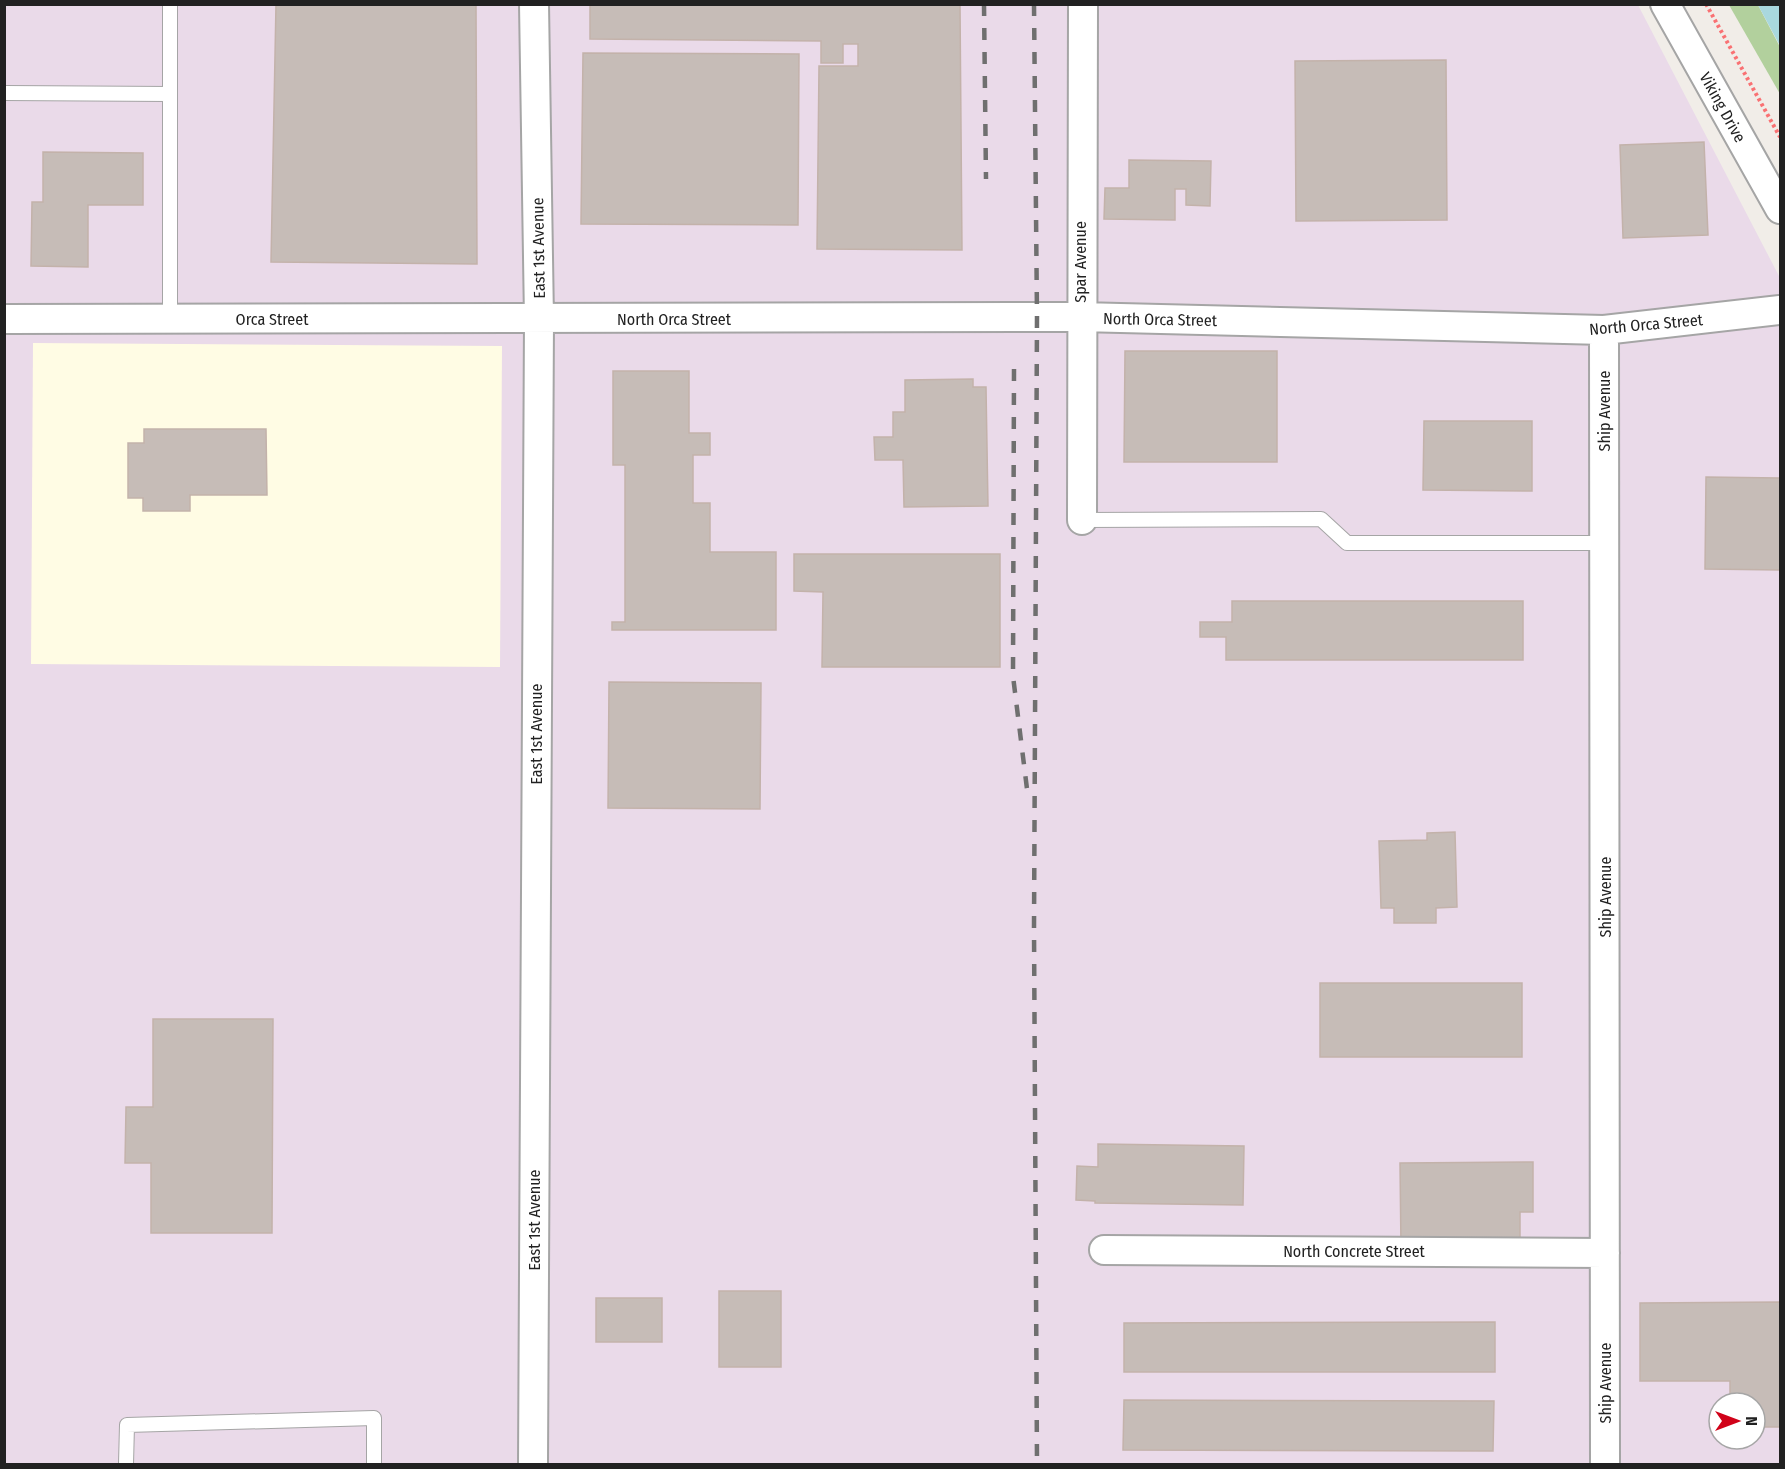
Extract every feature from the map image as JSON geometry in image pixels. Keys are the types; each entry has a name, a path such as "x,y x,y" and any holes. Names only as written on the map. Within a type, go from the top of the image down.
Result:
{"street":[{"name":"East 1st Avenue","path":"532,1464 539,320 534,4"},
{"name":"Spar Avenue","path":"1082,520 1080,317 1083,4"},
{"name":"Viking Drive","path":"1665,4 1780,208"},
{"name":"North Orca Street","path":"539,320 1080,317 1604,330 1780,310"},
{"name":"Orca Street","path":"4,319 539,320"},
{"name":"Ship Avenue","path":"1604,330 1605,1464"},
{"name":"North Concrete Street","path":"1104,1250 1605,1253"}],"lane":[{"path":"170,4 170,319"},
{"path":"4,93 170,94"},
{"path":"1082,520 1321,519 1347,543 1604,543"},
{"path":"126,1464 127,1425 374,1418 374,1464"}],"path":[{"path":"1706,4 1780,137"}],"shaded area":[{"path":"5,5 1638,5 1780,278 1780,1464 5,1464"},
{"path":"33,343 502,346 500,667 31,664"}],"green space":[{"path":"1729,5 1758,5 1780,47 1780,94"}],"water":[{"path":"1758,5 1780,5 1780,46"}],"building":[{"path":"276,4 476,4 477,264 271,262"},
{"path":"590,4 960,4 962,250 817,249 819,66 858,66 858,44 843,44 843,63 821,63 821,41 590,39"},
{"path":"583,53 799,54 798,225 581,224"},
{"path":"1446,60 1447,220 1296,221 1295,61"},
{"path":"1704,142 1708,235 1623,238 1620,145"},
{"path":"43,152 143,153 143,205 88,205 88,267 31,266 32,202 43,202"},
{"path":"1129,160 1211,161 1210,206 1186,205 1186,189 1175,189 1175,220 1104,219 1105,188 1129,188"},
{"path":"1125,351 1277,351 1277,462 1124,462"},
{"path":"613,371 689,371 689,433 710,433 710,455 693,455 693,503 710,503 710,552 776,552 776,630 612,630 612,622 625,622 625,465 613,465"},
{"path":"973,379 973,387 986,387 988,506 904,507 903,460 875,460 874,437 893,437 893,412 905,412 905,380"},
{"path":"1424,421 1532,421 1532,491 1423,490"},
{"path":"144,429 266,429 267,495 190,495 190,511 143,511 143,498 128,498 128,443 144,443"},
{"path":"1706,477 1780,478 1780,570 1705,569"},
{"path":"794,554 1000,554 1000,667 822,667 823,592 794,591"},
{"path":"1232,601 1523,601 1523,660 1226,660 1226,637 1200,637 1200,622 1232,622"},
{"path":"609,682 761,683 760,809 608,808"},
{"path":"1455,832 1457,907 1436,908 1436,923 1394,923 1394,908 1381,908 1379,841 1427,840 1427,833"},
{"path":"1320,983 1522,983 1522,1057 1320,1057"},
{"path":"153,1019 273,1019 272,1233 151,1233 151,1163 125,1163 126,1107 153,1107"},
{"path":"1098,1144 1244,1146 1243,1205 1095,1203 1095,1201 1076,1200 1077,1166 1098,1167"},
{"path":"1533,1162 1533,1212 1520,1212 1520,1247 1401,1248 1400,1163"},
{"path":"719,1291 781,1291 781,1367 719,1367"},
{"path":"596,1298 662,1298 662,1342 596,1342"},
{"path":"1780,1302 1780,1427 1767,1427 1767,1391 1730,1391 1730,1381 1640,1381 1640,1303"},
{"path":"1495,1322 1495,1372 1124,1372 1124,1323"},
{"path":"1124,1400 1494,1401 1493,1451 1123,1450"}],"railway":[{"path":"984,4 986,179"},
{"path":"1034,4 1037,317 1034,928 1037,1464"},
{"path":"1014,369 1013,676 1028,797"}]}
